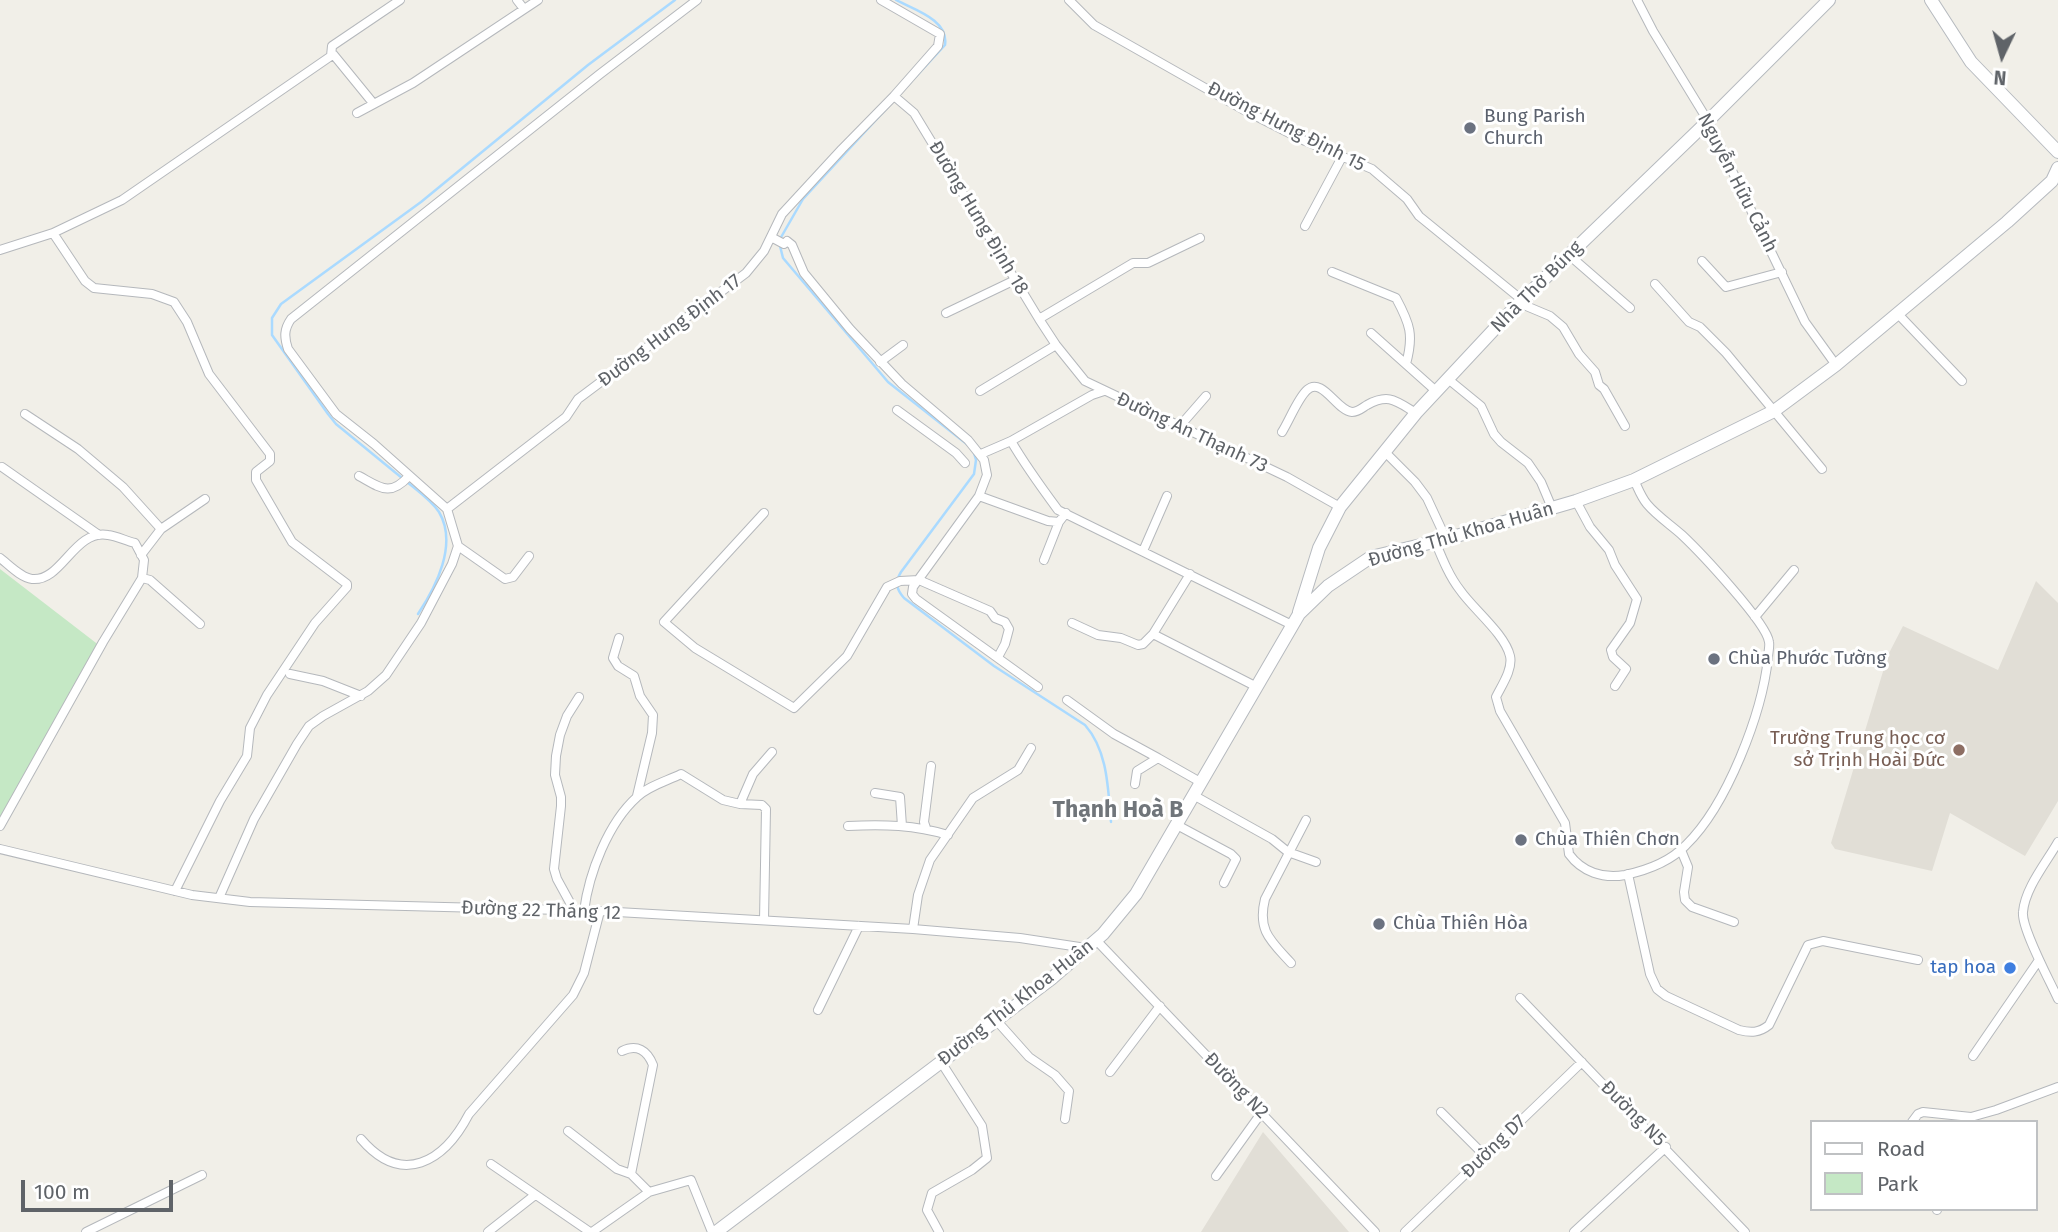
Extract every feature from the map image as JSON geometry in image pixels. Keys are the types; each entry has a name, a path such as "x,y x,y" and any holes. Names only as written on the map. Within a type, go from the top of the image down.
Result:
{"main road":[{"name":"Nhà Thờ Búng","path":"1295,619 1320,548 1340,507 1416,413 1521,301 1829,0"},
{"path":"1931,0 1971,62 2058,152"},
{"name":"Đường Thủ Khoa Huân","path":"714,1232 1051,979 1091,944 1136,894 1295,619 1328,586 1371,557 1576,501 1634,480 1774,411 1836,365 2007,222 2052,181 2058,168"}],"street":[{"path":"373,103 332,54 332,46 400,0"},
{"path":"517,0 524,9"},
{"path":"357,113 413,83 538,0"},
{"path":"219,898 254,819 309,726 361,696 386,675 412,638 453,564 458,546 447,509 406,480 336,414 288,349 285,333 290,318 697,0"},
{"name":"Đường Hưng Định 17","path":"447,509 566,417 578,400 746,273 764,251 782,215 938,46 940,34 881,0"},
{"name":"Đường Hưng Định 15","path":"1069,0 1094,25 1244,110 1305,141 1372,169 1407,199 1419,216 1521,301 1550,316 1563,327 1578,354 1595,372 1599,385 1625,426"},
{"name":"Nguyễn Hữu Cảnh","path":"1637,0 1708,121 1805,322 1836,365"},
{"path":"0,250 53,233 122,200 332,54"},
{"name":"Đường Hưng Định 18","path":"894,96 914,113 1056,345"},
{"path":"1305,226 1342,157"},
{"path":"53,233 85,281 94,288 152,294 174,302 187,322 209,374 270,454 270,461 256,472 256,480 290,539 347,586 315,623 267,695 250,728 247,756 220,801 175,891"},
{"path":"771,237 792,245 804,273 850,329 902,384 981,454 987,475 979,496 913,587 912,594 1038,687"},
{"path":"1039,319 1133,263 1148,263 1200,238"},
{"path":"1569,255 1630,308"},
{"path":"1702,261 1726,287 1782,272"},
{"path":"1332,271 1395,298 1402,310 1412,343 1406,364"},
{"path":"946,313 1015,280"},
{"path":"1655,284 1689,322 1700,327 1726,353 1822,469"},
{"path":"1898,314 1962,381"},
{"path":"1371,333 1436,391"},
{"path":"880,362 903,345"},
{"path":"980,391 1056,345"},
{"name":"Đường An Thạnh 73","path":"1056,345 1085,381 1287,477 1340,507"},
{"path":"1448,379 1481,406 1494,434 1528,463 1541,482 1552,508"},
{"path":"1282,432 1306,390 1314,387 1320,387 1341,408 1350,412 1387,398 1416,413"},
{"path":"981,454 1011,441 1104,391"},
{"path":"1178,427 1206,396"},
{"path":"897,410 958,450 965,463"},
{"path":"25,414 78,449 123,487 161,529"},
{"path":"958,450 968,440"},
{"path":"1011,441 1058,510 1190,574 1295,619"},
{"path":"1384,451 1427,498 1459,589 1509,652 1511,659 1507,676 1496,697 1500,711 1565,823 1569,854 1588,871 1599,875 1647,870 1681,850 1704,823 1738,763 1765,685 1769,641 1755,617 1684,536 1646,503 1634,480"},
{"path":"2,467 99,535"},
{"path":"359,477 386,489 396,488 406,480"},
{"path":"979,496 1048,521 1059,522"},
{"path":"1143,551 1167,496"},
{"path":"141,555 161,529 205,499"},
{"path":"1576,501 1590,527 1609,550 1615,565 1637,599 1630,623 1611,650 1613,657 1626,669 1615,686"},
{"path":"764,513 664,622 695,648 794,708 847,656 887,587 900,581 919,580 990,611 995,618 1008,625 1005,645 998,657"},
{"path":"1044,560 1059,522 1066,513"},
{"path":"0,558 27,578 34,580 48,575 89,536 107,534 135,543 144,560 142,578 103,642 0,827"},
{"path":"458,546 505,579 513,578 530,556"},
{"path":"1755,617 1794,569"},
{"path":"1072,623 1091,632 1121,638 1138,645 1147,642 1190,574"},
{"path":"142,578 150,580 200,624"},
{"path":"1153,634 1257,687"},
{"path":"579,910 609,833 637,796 652,733 653,715 640,696 634,676 618,666 613,658 619,638"},
{"path":"290,674 323,681 361,696"},
{"path":"579,697 560,735 555,775 561,806 554,869 557,879 579,910"},
{"path":"1066,700 1114,734 1202,783"},
{"path":"913,929 922,877 930,860 973,798 1018,770 1031,748"},
{"path":"740,804 753,774 772,752"},
{"path":"1135,784 1137,771 1158,758"},
{"path":"926,828 924,822 931,766"},
{"path":"637,796 681,774 723,800 762,805 766,809 764,920"},
{"path":"875,793 901,797 902,826"},
{"path":"1195,796 1272,839 1289,852 1316,862"},
{"path":"1291,963 1271,941 1261,919 1265,899 1306,820"},
{"path":"1177,825 1236,859 1224,883"},
{"path":"848,826 926,828 948,835"},
{"path":"2058,842 2026,898 2022,915 2039,960 2058,999"},
{"name":"Đường 22 Tháng 12","path":"0,849 175,891 250,902 600,911 913,929 1091,944"},
{"path":"1681,850 1688,867 1685,900 1692,907 1734,922"},
{"path":"1628,874 1647,962 1657,989 1666,996 1738,1030 1751,1033 1769,1025 1808,945 1823,941 1918,960"},
{"path":"361,1139 374,1153 389,1163 398,1165 415,1163 436,1155 449,1145 460,1132 469,1114 573,995 584,973 600,911"},
{"path":"818,1010 859,926"},
{"name":"Đường N2","path":"1091,944 1160,1006 1375,1232"},
{"path":"1973,1056 2039,960"},
{"name":"Đường N5","path":"1520,998 1666,1147 1744,1232"},
{"path":"1110,1072 1160,1006"},
{"path":"996,1020 1029,1058 1055,1075 1069,1090 1065,1119"},
{"path":"622,1051 639,1048 648,1055 653,1065 631,1174"},
{"path":"939,1232 927,1210 932,1193 987,1158 982,1126 941,1062"},
{"name":"Đường D7","path":"1405,1232 1582,1062"},
{"path":"1914,1120 1923,1112 1971,1117 2058,1087"},
{"path":"1216,1176 1262,1112"},
{"path":"1441,1112 1485,1156"},
{"path":"568,1131 617,1169 631,1174 649,1192"},
{"path":"1574,1232 1666,1147"},
{"path":"491,1164 591,1232 649,1192 691,1180 714,1232"},
{"path":"86,1232 202,1175"},
{"path":"488,1232 535,1195"}],"shaded area":[{"name":"Trường Trung học cơ sở Trịnh Hoài Đức","path":"2036,581 2058,603 2058,801 2025,856 1950,813 1932,871 1835,849 1831,843 1888,655 1903,626 1998,670"},
{"path":"1263,1132 1349,1232 1201,1232"}],"green space":[{"path":"0,569 100,646 0,822"}],"waterway":[{"path":"402,478 336,424 272,335 272,318 281,304 421,202 588,65 675,0"},
{"path":"780,239 803,199 945,45 945,36 936,22 896,0"},
{"path":"780,246 783,258 888,382 968,445"},
{"path":"974,453 974,474 901,572 898,588 904,598 994,666 1085,725 1093,735 1103,758 1111,822"},
{"path":"407,482 439,512 446,538 438,578 418,614"}],"place":[{"name":"Bung Parish Church","path":"1470,128"},
{"name":"Chùa Phước Tường","path":"1714,659"},
{"name":"Trường Trung học cơ sở Trịnh Hoài Đức","path":"1959,750"},
{"name":"Chùa Thiên Chơn","path":"1521,840"},
{"name":"Chùa Thiên Hòa","path":"1379,924"},
{"name":"tap hoa","path":"2010,968"}],"district":[{"name":"Thạnh Hoà B","path":"1118,811"}]}
